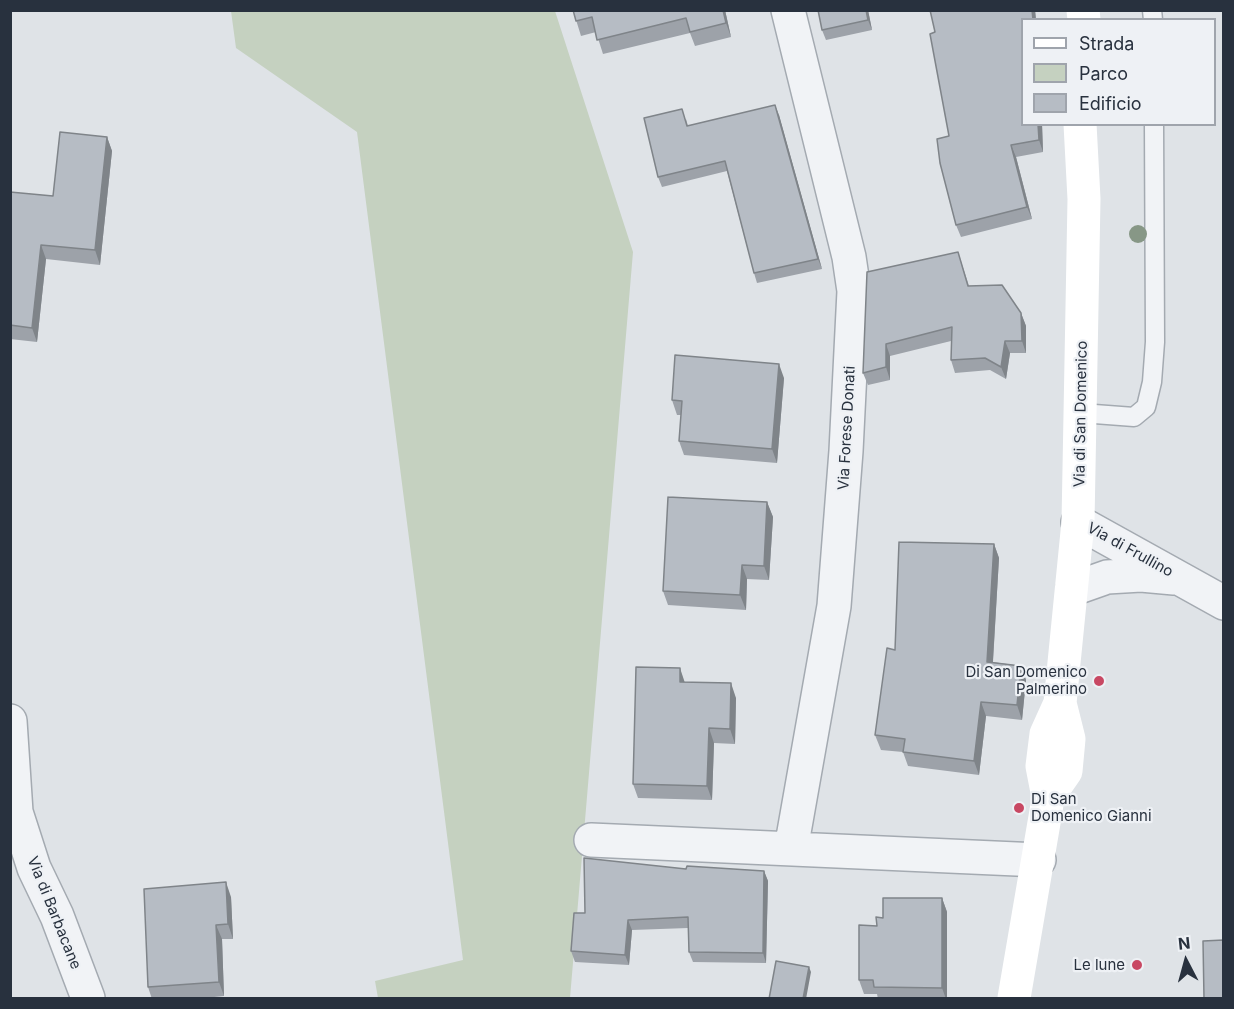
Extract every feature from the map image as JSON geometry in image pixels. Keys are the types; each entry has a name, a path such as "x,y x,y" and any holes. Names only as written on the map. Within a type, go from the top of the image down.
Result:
{"main road":[{"name":"Via di San Domenico","path":"1014,999 1048,797 1066,771 1069,740 1060,703 1078,522 1084,199 1080,126"}],"street":[{"name":"Via Forese Donati","path":"788,10 849,257 854,291 846,451 834,606 791,849"},
{"name":"Via di Frullino","path":"1078,522 1224,603"},
{"name":"Via di Frullino","path":"1073,589 1119,576 1141,575 1182,579"},
{"name":"Via di Barbacane","path":"10,721 16,812 34,868 57,916 87,999"},
{"path":"591,840 1039,860"}],"lane":[{"path":"1081,413 1134,417 1146,407 1155,342 1155,126"}],"green space":[{"path":"231,11 555,11 633,252 570,998 378,998 375,981 463,960 357,132 236,48"}],"building":[{"path":"573,10 723,10 726,23 690,32 686,18 597,40 592,17 576,21"},
{"path":"818,10 866,10 868,20 822,30"},
{"path":"930,10 1032,10 1033,18 1021,18 1021,126 1038,126 1039,140 1011,145 1027,207 956,225 940,163 937,139 949,136 930,34 935,32"},
{"path":"775,105 818,259 754,273 725,161 658,177 644,118 682,109 687,126"},
{"path":"60,132 107,137 95,250 41,245 32,328 10,325 10,192 53,196"},
{"path":"958,252 968,286 1002,285 1021,313 1022,341 1005,341 1001,367 985,358 951,360 952,327 886,344 886,367 863,373 867,272"},
{"path":"675,355 779,364 772,449 679,441 682,401 672,400"},
{"path":"668,497 767,502 764,566 742,565 740,595 663,591"},
{"path":"899,542 994,544 987,662 1021,666 1017,705 981,702 974,761 903,752 905,739 875,735 887,648 895,650"},
{"path":"636,667 680,668 680,682 731,683 730,729 709,728 707,786 633,784"},
{"path":"584,858 686,869 687,866 764,871 763,953 689,952 688,917 628,920 625,955 571,951 574,913 585,913"},
{"path":"226,882 228,924 216,925 219,982 148,987 144,889"},
{"path":"883,898 942,898 942,988 874,987 873,980 859,980 859,925 877,926 876,917 883,918"},
{"path":"1224,940 1224,999 1204,999 1203,941"},
{"path":"776,961 809,967 803,999 769,999"}],"place":[{"name":"Di San Domenico Palmerino","path":"1099,681"},
{"name":"Di San Domenico Gianni","path":"1019,808"},
{"name":"Le lune","path":"1137,965"}]}
